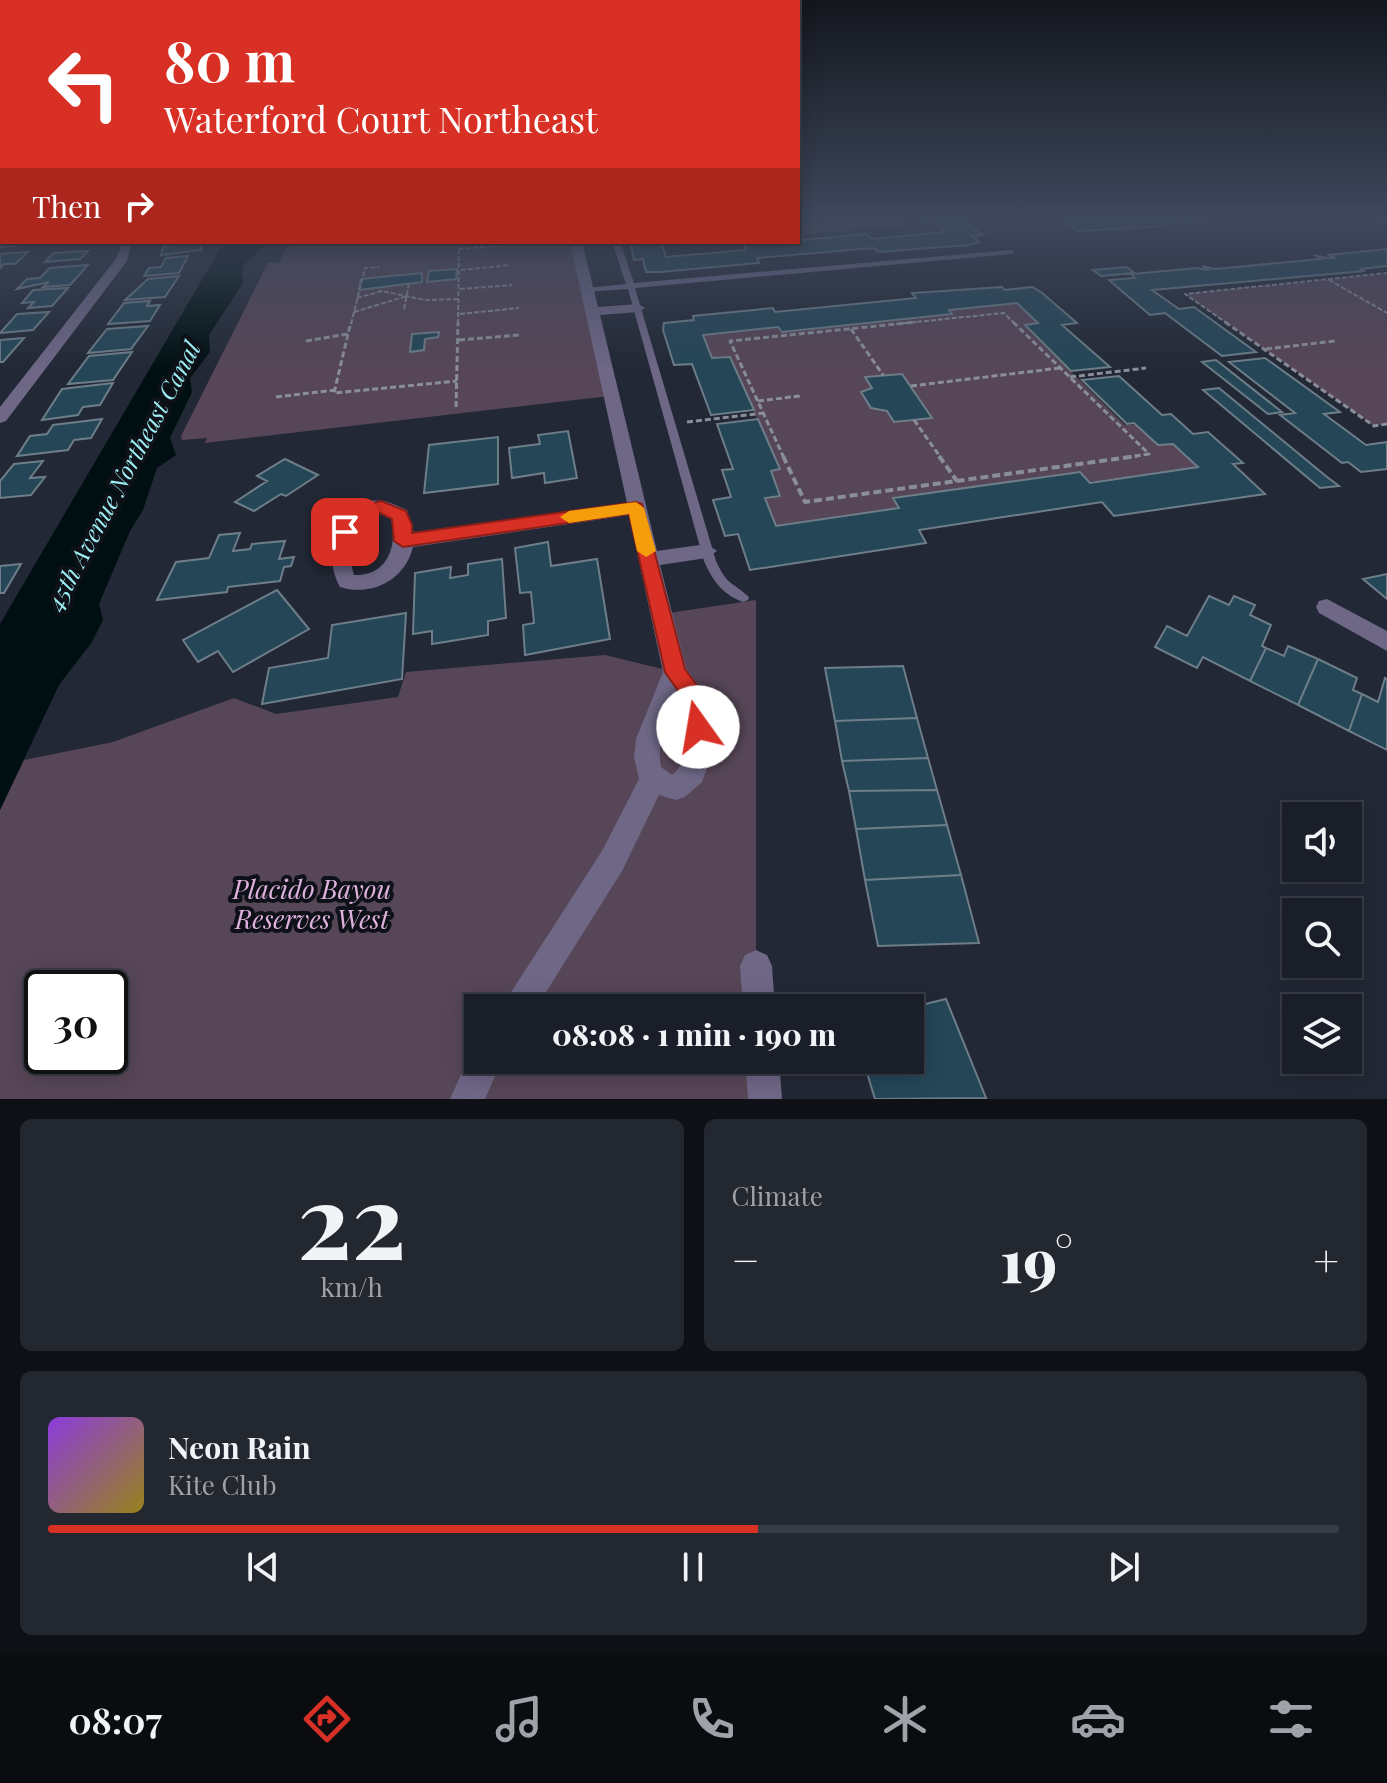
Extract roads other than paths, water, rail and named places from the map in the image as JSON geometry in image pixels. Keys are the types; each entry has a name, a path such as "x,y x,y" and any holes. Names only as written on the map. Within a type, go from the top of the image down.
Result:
{"street":[{"path":"0,418 115,268"},
{"path":"581,268 675,672 693,695 698,757 693,774 676,788 662,787 653,779 647,764 650,736 675,672"},
{"path":"590,312 638,308"},
{"path":"403,541 636,508"},
{"path":"648,559 707,551"},
{"path":"1327,607 1387,642"},
{"path":"526,994 612,861 653,779"},
{"path":"756,966 758,994"},
{"path":"467,1099 479,1074"},
{"path":"763,1074 765,1099"}],"lane":[{"path":"624,268 638,308 707,551 719,582 729,592 743,597"},
{"path":"586,290 828,268"}],"water":[{"name":"45th Avenue Northeast Canal","path":"209,268 242,268 243,283 209,335 210,352 190,378 192,392 170,438 176,455 157,468 143,510 130,531 99,604 103,620 92,642 59,685 0,810 0,624"}],"park label":[{"name":"Placido Bayou Reserves West","path":"312,905"}]}
